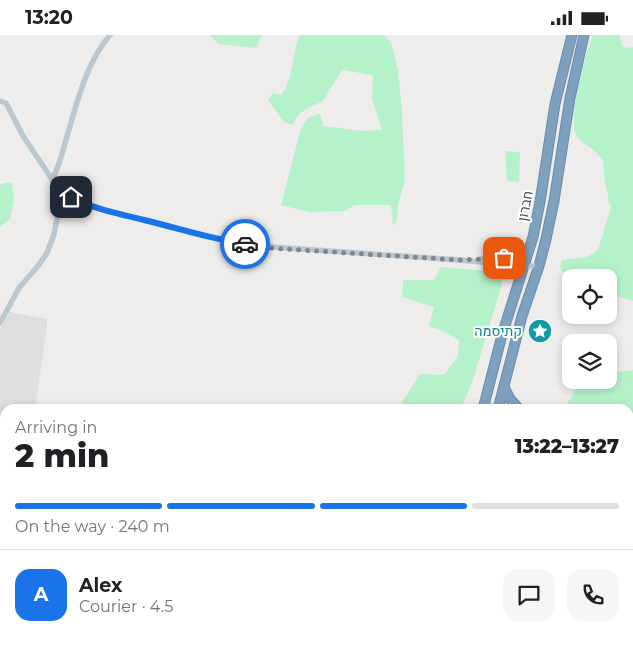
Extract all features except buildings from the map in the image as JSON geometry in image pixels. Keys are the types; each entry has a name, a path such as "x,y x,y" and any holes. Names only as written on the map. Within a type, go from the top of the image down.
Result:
{"highway":[{"name":"חברון","path":"485,404 502,335 533,237 555,104 572,35"},
{"name":"חברון","path":"502,404 504,385 522,316 539,266 550,221 570,98 584,35"},
{"path":"504,385 510,399 514,404"}],"street":[{"path":"52,180 57,170 90,67 101,45 110,35"},
{"path":"3,102 58,188"},
{"path":"58,188 68,188 71,192 71,197 68,201 60,203"},
{"path":"58,188 55,192 55,197 60,203"},
{"path":"71,197 102,209 204,236 248,245 459,260 504,258 539,266"},
{"path":"0,323 19,287 47,253 54,234 60,203"}],"shaded area":[{"path":"9,312 47,319 36,404 0,404 0,330"}],"green space":[{"path":"209,35 262,35 256,48 219,44"},
{"path":"300,35 384,35 391,43 398,70 405,180 398,205 397,220 393,226 391,205 355,205 344,211 309,212 281,205 300,132 309,117 320,114 323,126 362,131 382,130 372,99 373,75 342,70 323,101 299,114 292,125 284,122 268,100 273,93 282,95 290,77"},
{"path":"593,35 619,35 625,48 633,47 633,301 617,296 617,269 562,269 562,271 560,266 562,260 586,257 598,250 611,206 608,201 603,161 596,152 577,137 574,129 574,108 586,55"},
{"path":"505,151 520,152 519,182 507,181"},
{"path":"12,182 14,199 10,219 0,227 0,184"},
{"path":"441,267 498,272 502,275 502,284 472,383 462,404 401,404 420,374 444,375 458,356 459,340 429,326 434,307 402,297 403,280 434,280"},
{"path":"633,370 633,404 567,404 576,389 617,389 617,372"}],"way so far":[{"path":"245,244 270,248 459,260 504,258"}],"place":[{"name":"קתיסמה","path":"540,331"}],"route":[{"path":"71,197 102,209 204,236 245,244"}]}
